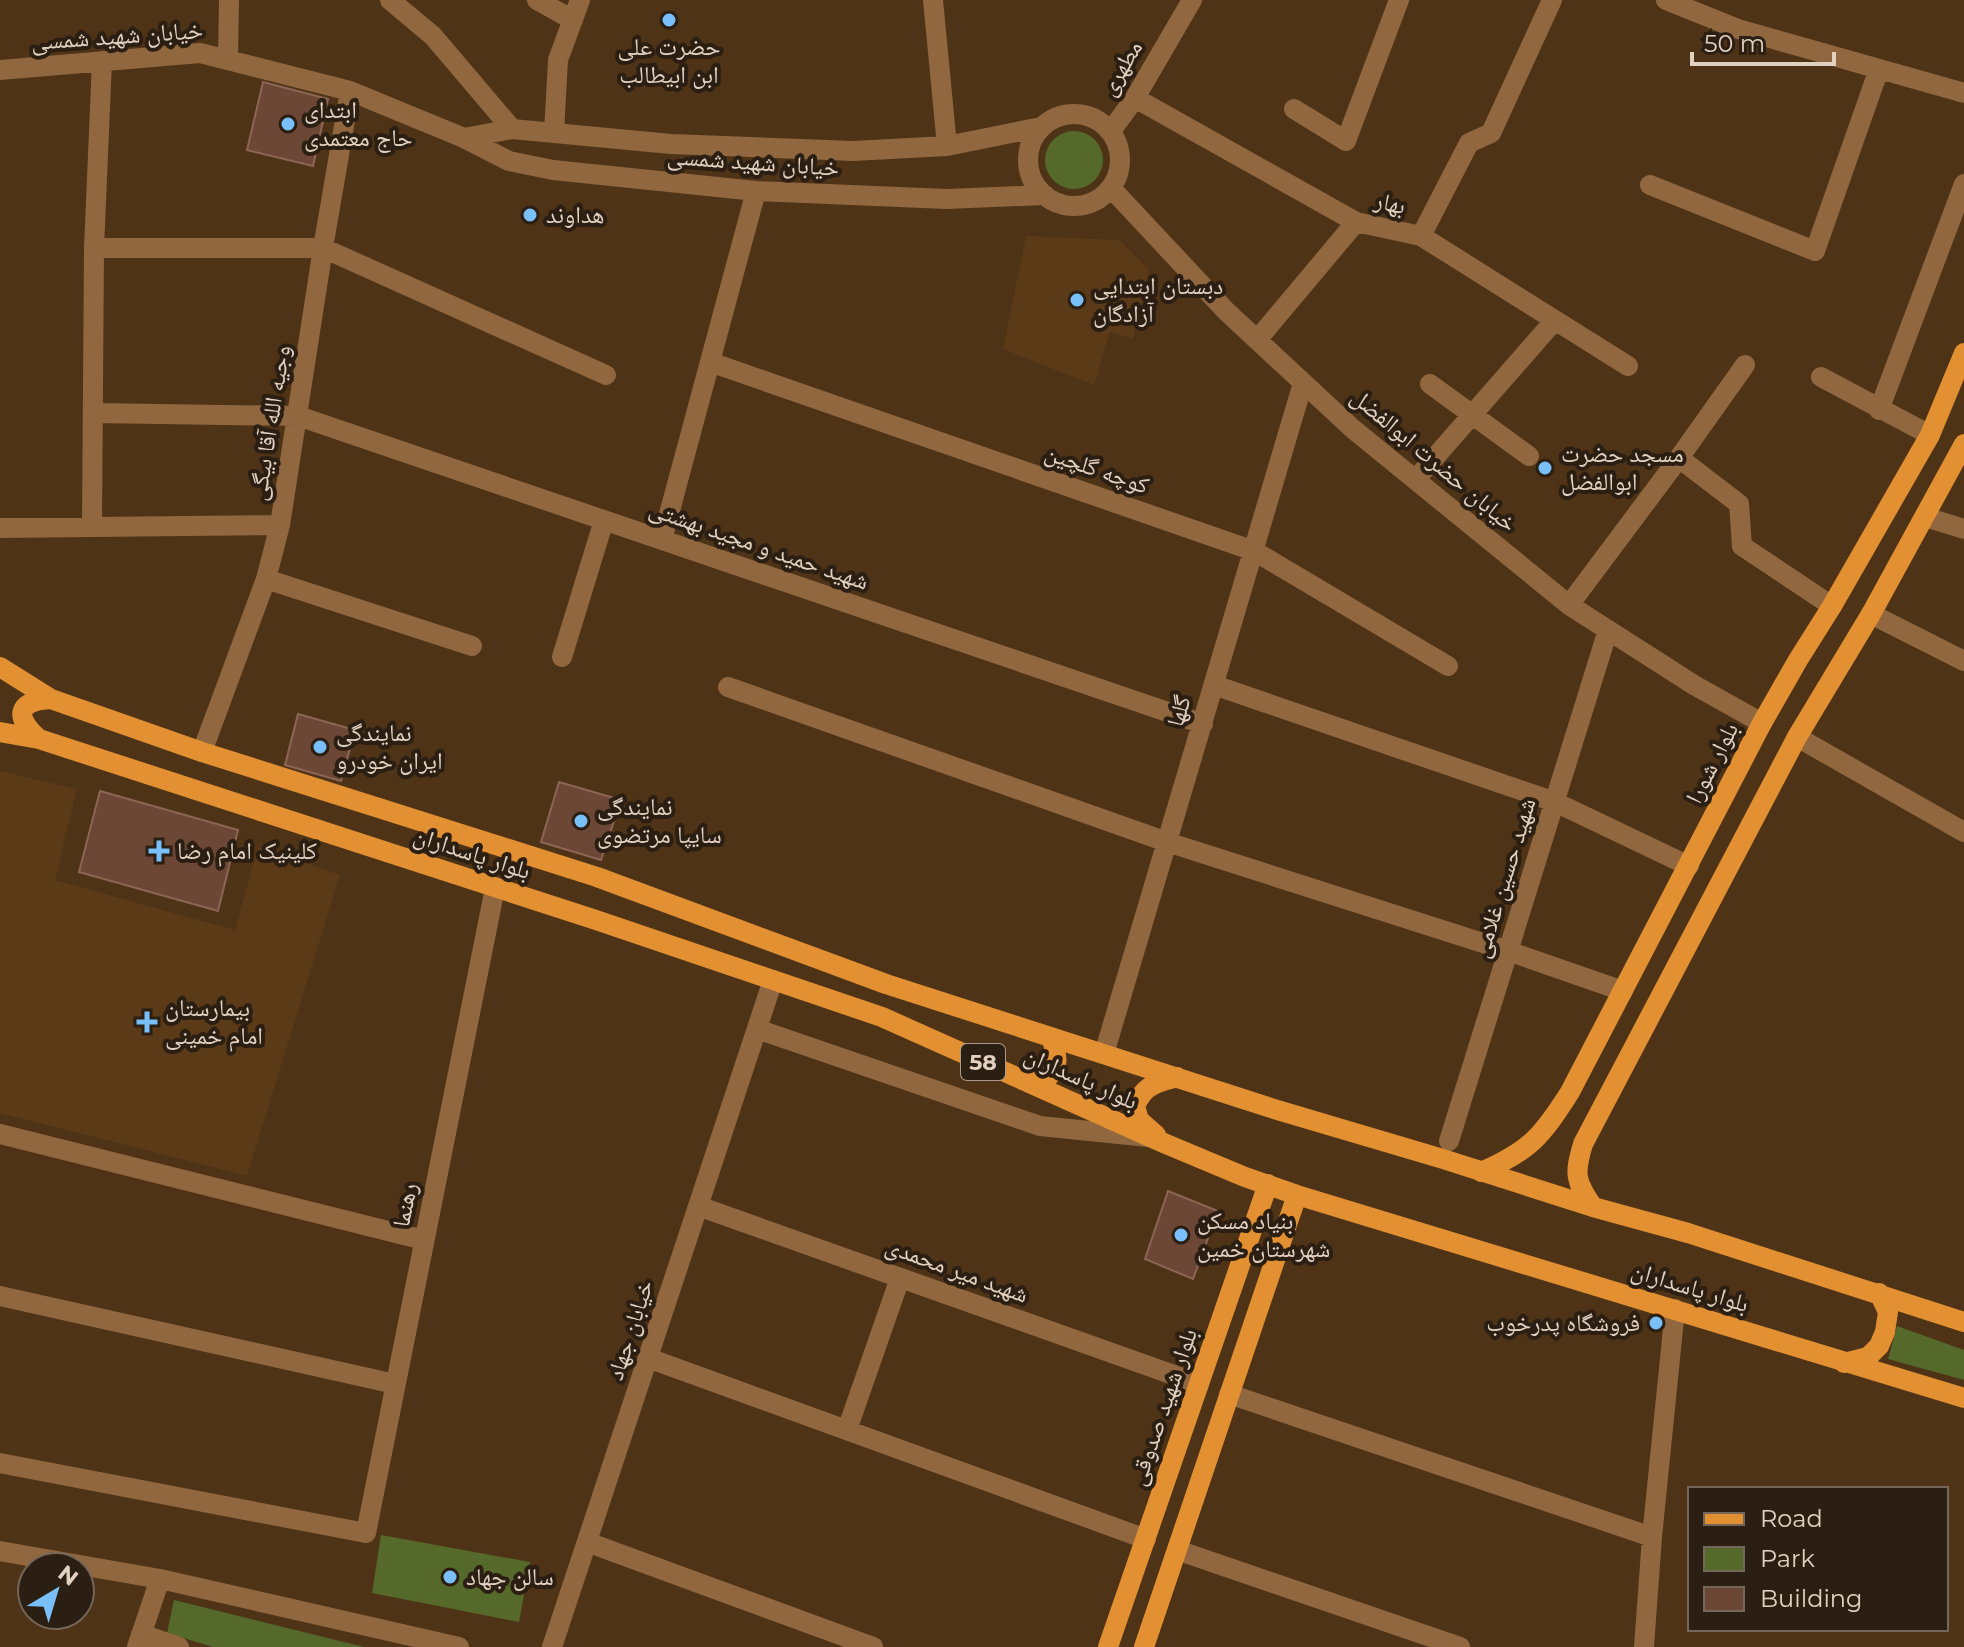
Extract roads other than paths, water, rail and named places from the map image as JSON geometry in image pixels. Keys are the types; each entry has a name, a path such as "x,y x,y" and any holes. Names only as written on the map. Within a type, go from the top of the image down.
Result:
{"main road":[{"name":"بلوار شورا","path":"1481,1172 1509,1160 1535,1141 1570,1092 1762,723 1930,435 1964,353"},
{"path":"1593,1207 1580,1188 1577,1166 1583,1144 1797,737 1871,614 1964,444"},
{"name":"بلوار پاسداران","path":"0,667 51,699 202,752 597,877 886,984 1964,1322"},
{"path":"39,739 27,729 22,713 32,702 51,699"},
{"name":"بلوار پاسداران","path":"0,732 39,739 882,1017 1159,1141 1297,1195 1964,1398"},
{"path":"1027,1082 1047,1079 1056,1068 1057,1055 1051,1037"},
{"path":"1159,1141 1139,1120 1135,1106 1141,1091 1177,1077"},
{"path":"1570,1092 1573,1106 1584,1113 1599,1112"},
{"name":"بلوار شهید صدوقی","path":"1108,1647 1268,1184"},
{"path":"1144,1647 1297,1195"},
{"path":"1844,1363 1868,1357 1879,1346 1888,1312 1879,1293"}],"street":[{"path":"228,58 229,0"},
{"path":"390,0 433,36 512,129"},
{"path":"537,0 576,10 558,60 554,133"},
{"path":"933,0 947,146"},
{"name":"مطهری","path":"1174,0 1174,30"},
{"name":"مطهری","path":"1111,131 1135,98 1192,0"},
{"path":"1294,109 1346,141 1399,0"},
{"path":"1421,236 1469,143 1491,133 1552,0"},
{"path":"1666,0 1738,29 1964,93"},
{"name":"خیابان شهید شمسی","path":"0,70 200,53 350,91 464,138 509,161 553,170 756,191 946,199 1045,195"},
{"path":"92,526 94,248 102,61"},
{"path":"1650,185 1815,251 1879,69"},
{"name":"وجیه الله آقا بیگی","path":"202,752 266,579 280,525 350,91"},
{"name":"بهار","path":"1135,98 1356,222 1421,236 1628,366"},
{"path":"1069,114 1084,115 1099,121 1111,131 1118,145 1118,174 1111,188 1100,198 1072,206 1058,203 1035,184 1029,170 1028,154 1032,140 1041,127 1054,118 1069,114"},
{"name":"خیابان شهید شمسی","path":"464,138 512,129 671,144 853,151 947,146 1041,127"},
{"path":"1879,410 1964,184"},
{"name":"خیابان حضرت ابوالفضل","path":"1111,188 1226,311 1353,429 1569,605 1694,685 1762,723"},
{"path":"662,540 756,191"},
{"path":"1257,340 1356,222"},
{"path":"94,248 323,248 606,375"},
{"path":"1416,479 1555,320"},
{"name":"کوچه گلچین","path":"710,362 1254,551 1448,666"},
{"path":"1569,605 1745,365"},
{"path":"1821,377 1930,435"},
{"name":"گلها","path":"1104,1054 1303,383"},
{"path":"1430,384 1529,456"},
{"name":"شهید حمید و مجید بهشتی","path":"93,413 298,416 1203,724"},
{"path":"1679,458 1739,504 1742,546 1832,606"},
{"path":"1925,517 1964,529"},
{"path":"562,657 604,520"},
{"path":"0,528 280,525"},
{"path":"266,579 472,646"},
{"path":"1871,614 1964,661"},
{"name":"شهید حسین غلامی","path":"1449,1141 1608,630"},
{"path":"1214,685 1555,802 1689,866"},
{"path":"728,687 1167,842 1623,991"},
{"path":"1797,737 1964,832"},
{"name":"رهنما","path":"0,1463 366,1533 495,888"},
{"name":"خیابان جهاد","path":"552,1647 773,980"},
{"path":"757,1029 1040,1126 1159,1141"},
{"path":"0,1134 424,1240"},
{"name":"شهید میر محمدی","path":"698,1206 1199,1384"},
{"path":"847,1430 900,1278"},
{"path":"0,1296 395,1384"},
{"path":"1644,1647 1675,1309"},
{"path":"648,1358 1146,1539"},
{"path":"1229,1394 1652,1537"},
{"path":"587,1542 873,1647"},
{"path":"1177,1550 1460,1647"},
{"path":"0,1551 160,1579 459,1647"},
{"path":"160,1579 139,1641 179,1647"}],"place":[{"name":"حضرت علی ابن ابیطالب","path":"669,20"},
{"name":"ابتدای حاج معتمدی","path":"288,124"},
{"name":"هداوند","path":"530,215"},
{"name":"دبستان ابتدایی آزادگان","path":"1077,300"},
{"name":"مسجد حضرت ابوالفضل","path":"1545,468"},
{"name":"نمایندگی ایران خودرو","path":"320,747"},
{"name":"نمایندگی سایپا مرتضوی","path":"581,821"},
{"name":"کلینیک امام رضا","path":"159,851"},
{"name":"بیمارستان امام خمینی","path":"147,1022"},
{"name":"بنیاد مسکن شهرستان خمین","path":"1181,1235"},
{"name":"فروشگاه پدرخوب","path":"1656,1323"},
{"name":"سالن جهاد","path":"450,1577"}]}
